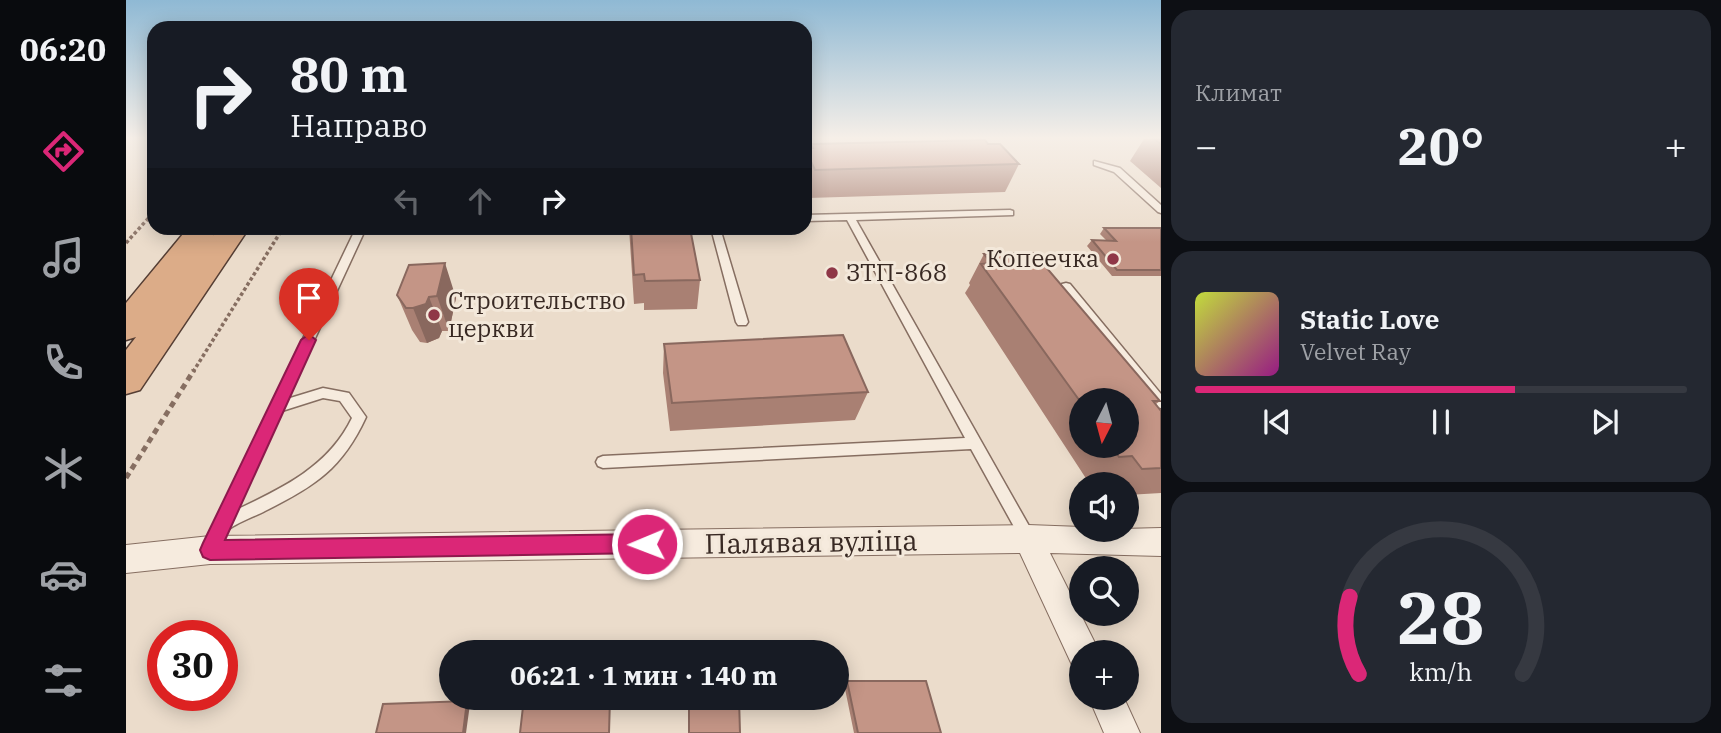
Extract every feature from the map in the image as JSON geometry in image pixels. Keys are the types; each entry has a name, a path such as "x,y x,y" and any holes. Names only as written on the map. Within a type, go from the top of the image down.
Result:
{"highway":[{"path":"126,327 198,235"},
{"path":"126,379 229,235"}],"street":[{"name":"Палявая вуліца","path":"126,559 216,537 1028,539 1161,542"},
{"path":"1028,539 1078,640"},
{"path":"1111,710 1122,733"}],"lane":[{"path":"1121,173 1161,210"},
{"path":"812,218 1010,213"},
{"path":"850,217 1028,539"},
{"path":"216,537 358,235"},
{"path":"717,235 742,323"},
{"path":"1066,286 1161,403"},
{"path":"216,537 335,459 353,436 359,417 344,397 323,393 277,407"},
{"path":"603,462 975,443"}],"path":[{"path":"126,243 147,220"},
{"path":"126,478 279,235"}],"building":[{"path":"1104,228 1161,228 1161,270 1117,270 1092,240 1116,241"},
{"path":"631,235 691,235 700,280 645,281 644,274 634,275"},
{"path":"1034,253 1160,401 1153,401 1161,411 1161,468 1142,469 1134,458 1139,458 1139,388 1070,388 981,264 991,263 984,254"},
{"path":"445,263 437,296 429,297 426,304 406,308 397,295 409,265"},
{"path":"843,335 868,392 672,403 664,344"},
{"path":"849,681 926,681 941,733 858,733"},
{"path":"439,702 439,710 466,710 463,733 376,733 383,704"},
{"path":"523,710 610,710 609,733 520,733"},
{"path":"689,710 739,710 740,733 689,733"}],"place":[{"name":"Копеечка","path":"1113,259"},
{"name":"ЗТП-868","path":"832,273"},
{"name":"Строительство церкви","path":"434,315"}],"route":[{"path":"309,340 210,550 647,544"}]}
